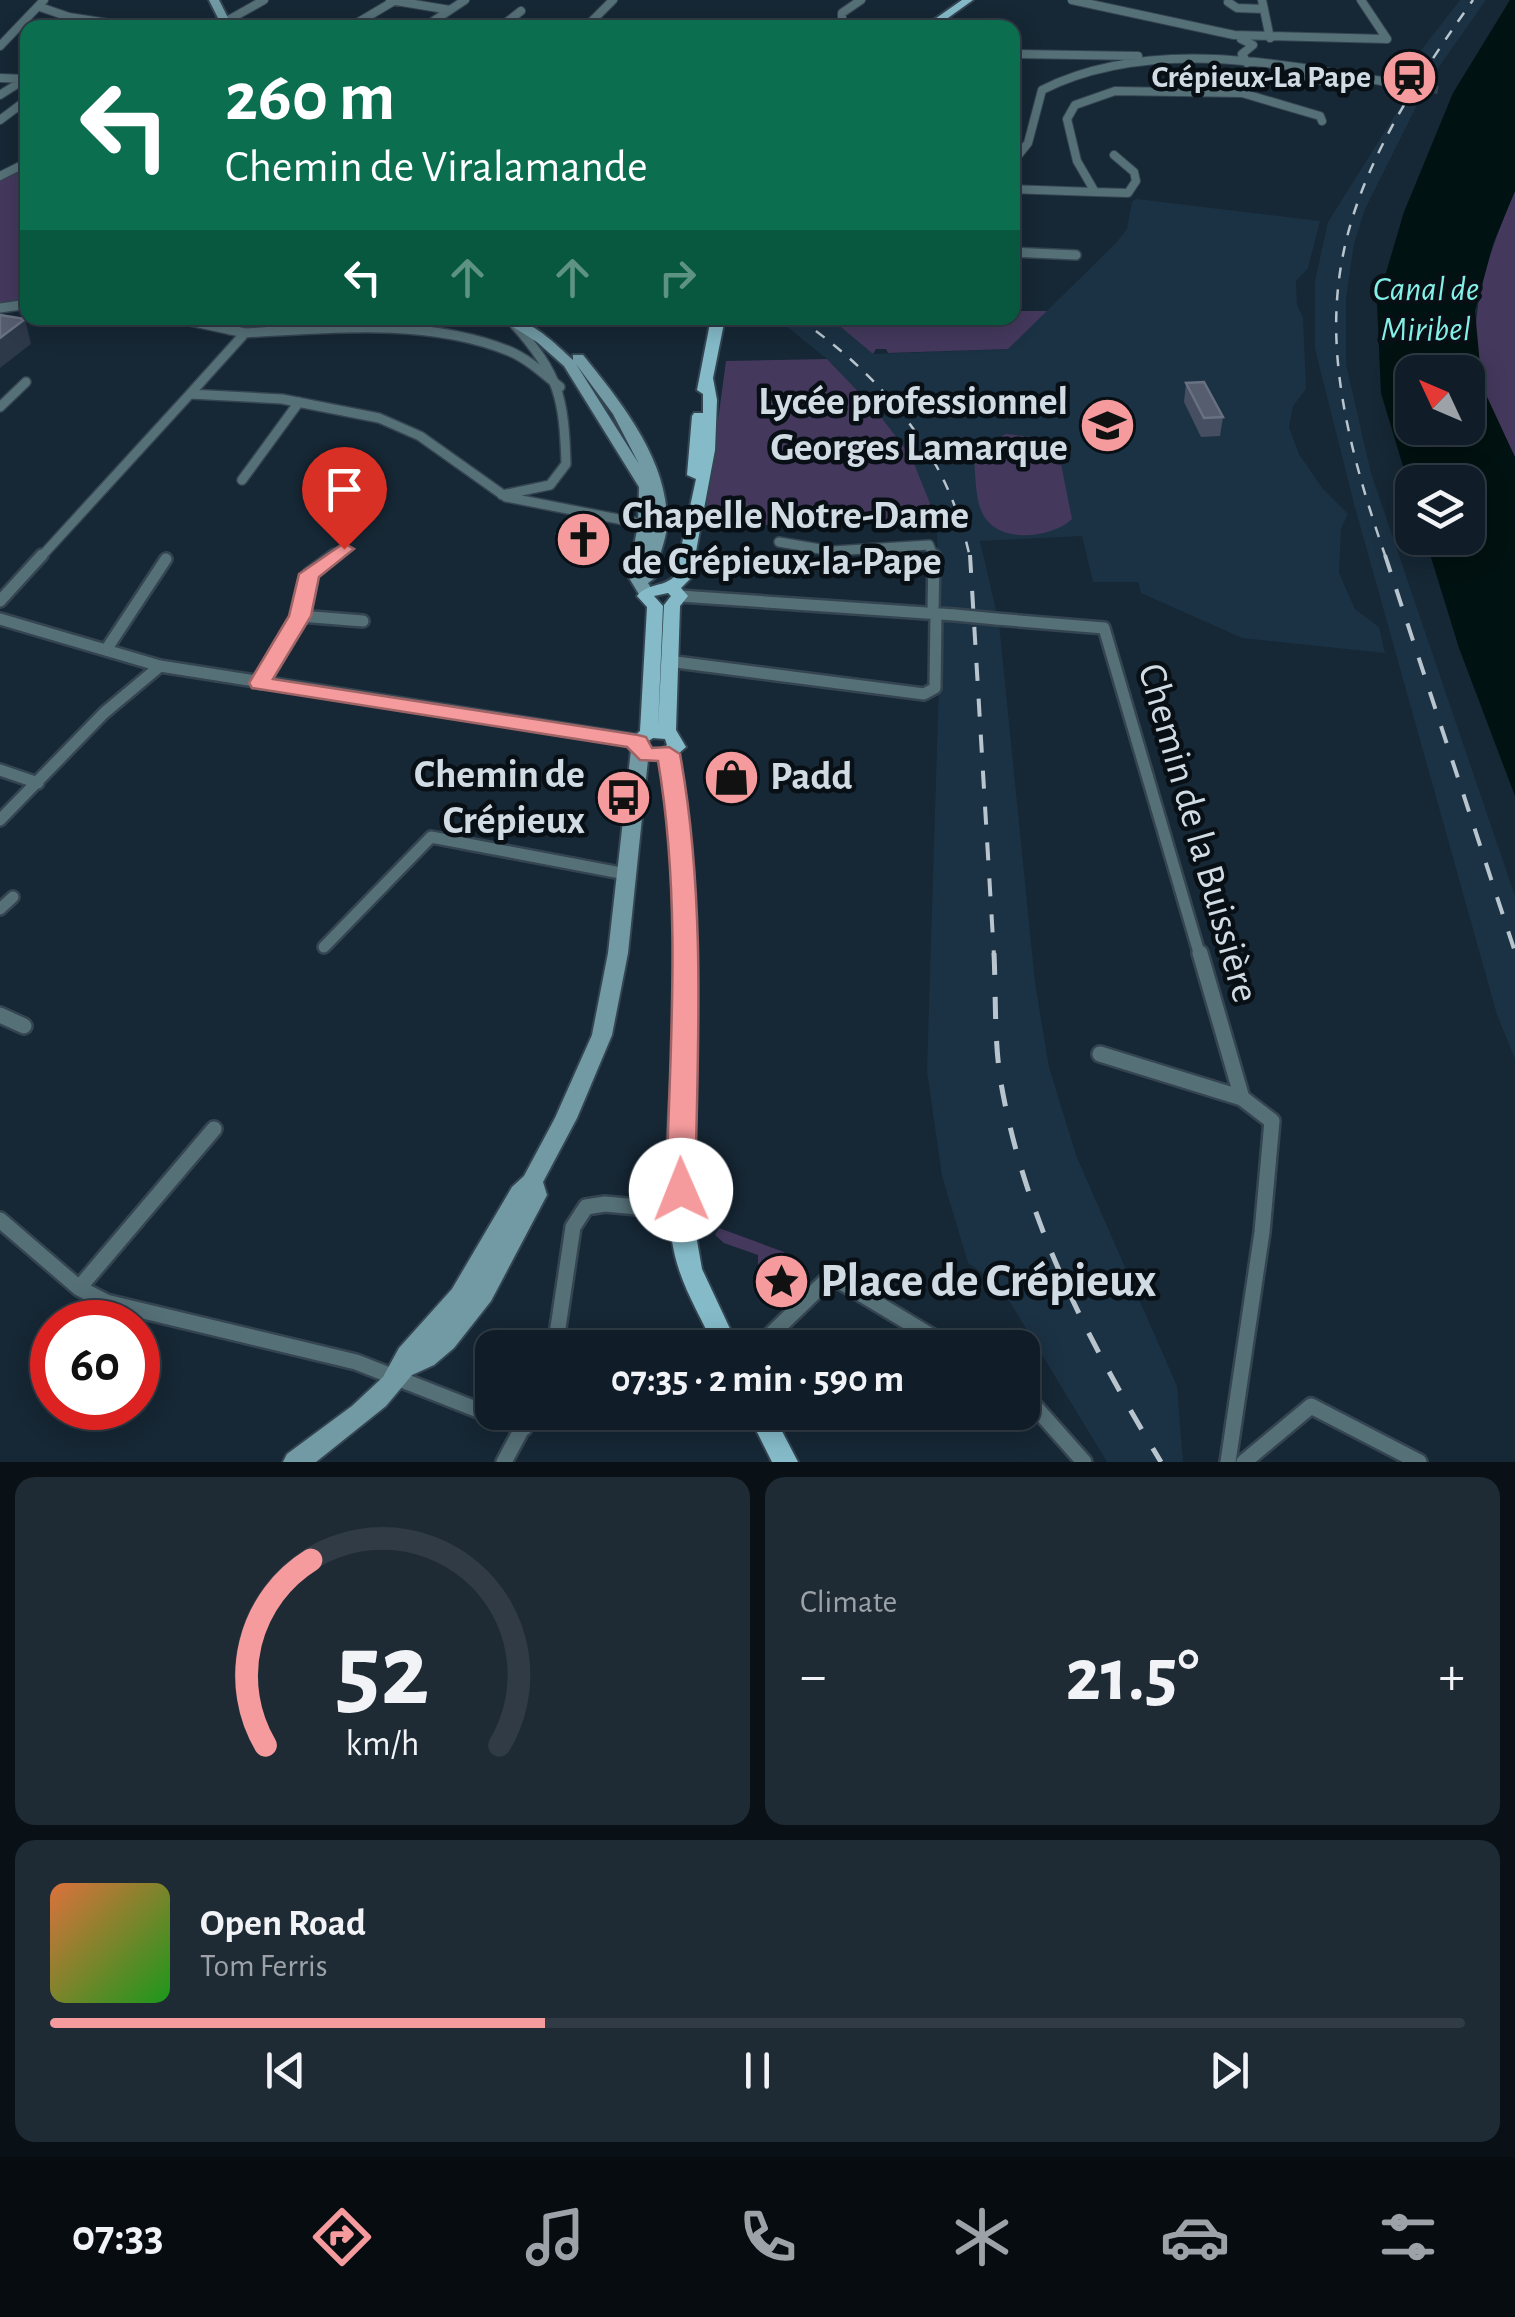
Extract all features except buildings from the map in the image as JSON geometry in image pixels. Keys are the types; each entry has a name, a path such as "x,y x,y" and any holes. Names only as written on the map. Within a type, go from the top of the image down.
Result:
{"main road":[{"path":"938,20 968,0"},
{"path":"717,325 708,380 712,396 704,474 697,492 683,578 664,596 652,744 678,809 684,1029 682,1211 690,1268 719,1330"},
{"path":"652,744 668,661 664,596"},
{"path":"768,1430 784,1462"}],"street":[{"path":"230,20 264,0"},
{"path":"362,20 392,0 450,10"},
{"path":"436,20 464,0"},
{"path":"592,20 613,0"},
{"path":"842,20 842,13 861,0"},
{"path":"1072,0 1252,40 1388,39 1362,0"},
{"path":"1262,0 1270,41"},
{"path":"1228,2 1238,8 1264,9"},
{"path":"42,4 69,17 88,20"},
{"path":"510,20 522,12"},
{"path":"0,46 20,26"},
{"path":"1247,52 1254,46 1252,40"},
{"path":"1244,63 1242,55 1270,41"},
{"path":"1020,54 1163,56 1189,63"},
{"path":"1108,56 1124,64"},
{"path":"1244,63 1281,68 1332,84"},
{"path":"1020,152 1028,142 1042,90 1069,75 1124,64 1283,64 1410,86"},
{"path":"1096,192 1077,161 1067,119 1076,105 1106,92 1242,93 1320,116 1322,121"},
{"path":"1020,189 1128,194 1136,180 1134,172 1114,155"},
{"path":"1020,252 1076,255"},
{"path":"208,325 245,333 356,329 482,342 525,359 560,387"},
{"path":"230,330 236,325"},
{"path":"502,494 548,487 565,473 564,395 559,377 518,325"},
{"path":"525,325 575,354 613,404 650,478 652,525 645,574 664,596"},
{"path":"0,601 245,333"},
{"path":"0,407 26,382"},
{"path":"190,394 299,402 402,425 502,494 652,525"},
{"path":"242,480 299,402"},
{"path":"668,661 924,694 935,688 934,553 930,545 918,542 860,552 780,542"},
{"path":"260,683 300,616 309,574 344,549"},
{"path":"106,650 166,560"},
{"name":"Chemin de la Buissière","path":"664,596 1104,628 1242,1098 1272,1121 1262,1232 1228,1462"},
{"path":"300,616 363,621"},
{"path":"0,619 160,666 652,744 637,772 602,1035 532,1182 536,1195 488,1287 423,1362 400,1372 372,1403 296,1462"},
{"path":"0,820 104,713 160,666"},
{"path":"0,770 38,783"},
{"path":"324,946 430,837 626,874"},
{"path":"0,909 13,897"},
{"path":"0,1015 24,1026"},
{"path":"1100,1054 1242,1098"},
{"path":"79,1288 214,1129"},
{"path":"559,1330 567,1290 570,1243 579,1215 594,1203 682,1211"},
{"path":"0,1220 79,1288 110,1303 400,1372 475,1400"},
{"path":"775,1330 827,1280 838,1280 922,1330"},
{"path":"1244,1462 1311,1406 1419,1462"},
{"path":"1040,1412 1084,1462"},
{"path":"504,1462 522,1430"}],"shaded area":[{"path":"1460,0 1486,0 1429,81 1365,209 1354,244 1346,299 1346,364 1395,555 1399,555 1515,896 1515,1059 1497,1015 1354,504 1315,349 1315,281 1328,222 1424,69 1413,67"},
{"path":"20,168 20,303 0,305 0,178"},
{"path":"1515,191 1515,457 1485,394 1485,355 1476,355 1477,312 1496,238"},
{"path":"1137,199 1320,221 1308,268 1296,281 1297,305 1303,317 1306,389 1293,406 1289,427 1299,454 1323,489 1348,514 1341,529 1339,573 1355,609 1379,627 1385,653 1242,638 1141,593 1138,582 1093,582 1082,536 980,541 999,623 1035,982 1049,1067 1076,1155 1177,1386 1183,1462 1107,1462 1040,1352 1040,1330 1027,1330 999,1284 968,1263 942,1176 927,1071 941,619 936,518 911,456 874,408 827,359 785,325 838,325 873,354 1008,349 1127,229 1132,201"},
{"path":"1020,311 1047,311 1008,349 888,353 886,349 876,349 873,354 838,325 1020,325"},
{"path":"827,359 874,408 911,456 936,518 721,527 704,524 726,361"},
{"path":"1006,434 1041,438 1058,449 1072,519 1064,525 1041,534 1016,535 994,527 982,513 973,450"},
{"path":"719,1228 784,1252 789,1262 785,1273 778,1278 758,1279 758,1255 724,1243 715,1235"}],"water":[{"name":"Canal de Miribel","path":"1510,0 1515,0 1515,191 1493,244 1475,311 1479,355 1395,355 1395,440 1381,393 1377,303 1404,212 1453,93"},
{"name":"Canal de Miribel","path":"1485,392 1515,457 1515,796 1459,648 1430,555 1485,555 1485,465 1403,465 1397,445 1485,445"}],"tunnel":[{"path":"1410,86 1438,90"}],"railway":[{"path":"1386,558 1359,472 1342,397 1336,329 1341,266 1357,204 1384,142 1423,74 1473,0"},
{"path":"807,325 884,393 929,452 960,520 970,558"},
{"path":"970,555 994,956"},
{"path":"1385,555 1515,952"},
{"path":"994,953 1001,1083 1026,1184 1063,1280 1109,1372 1161,1462"}],"place":[{"name":"Crépieux-La Pape","path":"1410,77"},
{"name":"Lycée professionnel Georges Lamarque","path":"1107,425"},
{"name":"Chapelle Notre-Dame de Crépieux-la-Pape","path":"583,539"},
{"name":"Padd","path":"731,777"},
{"name":"Chemin de Crépieux","path":"624,798"},
{"name":"Place de Crépieux","path":"781,1282"}],"route":[{"path":"344,549 320,562 309,574 300,616 260,683 638,742 640,750 648,755 669,754 678,809 684,1029 681,1190"}]}
